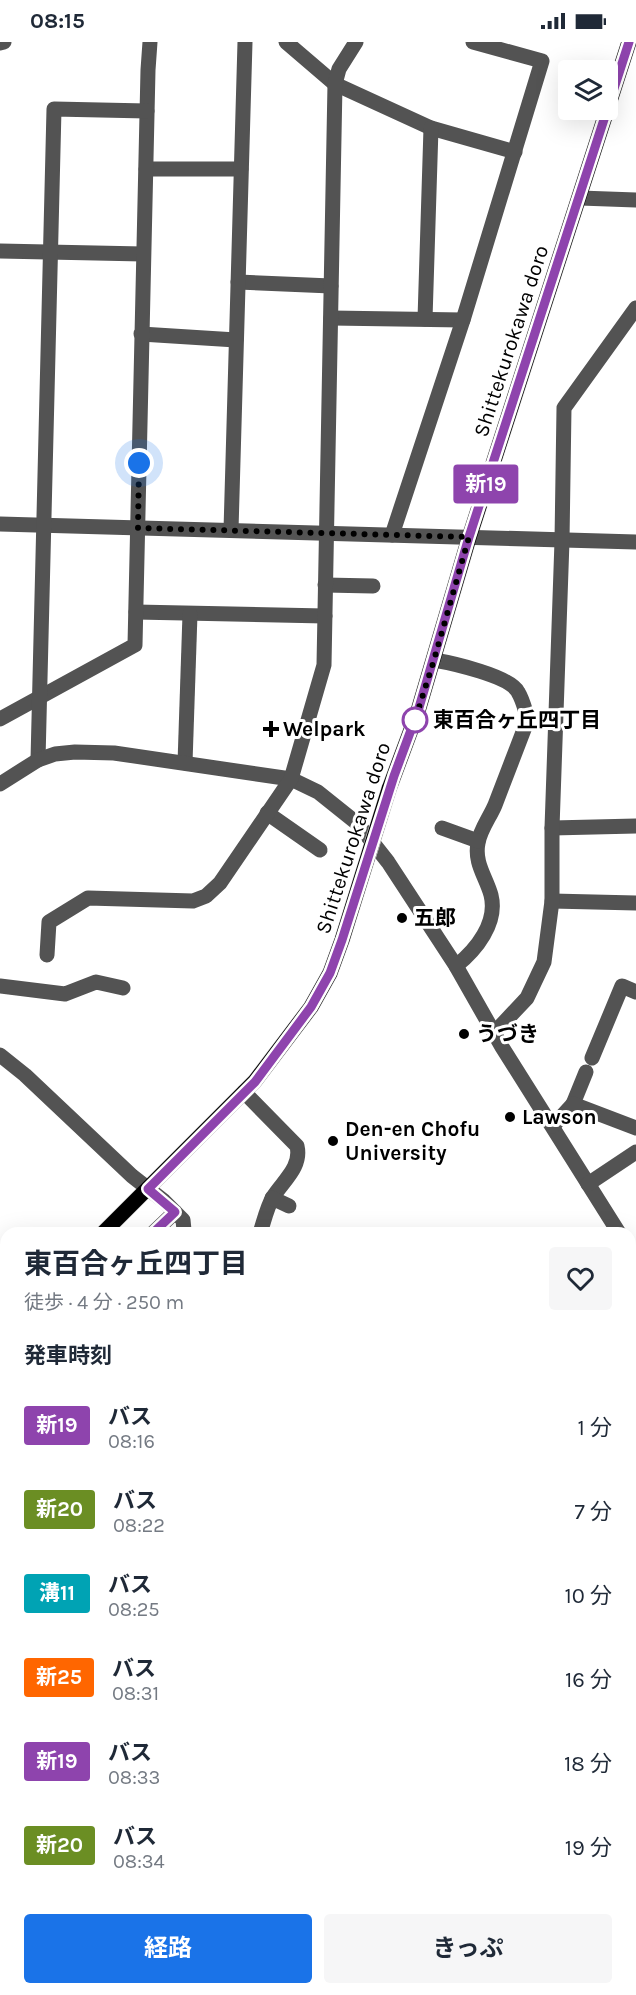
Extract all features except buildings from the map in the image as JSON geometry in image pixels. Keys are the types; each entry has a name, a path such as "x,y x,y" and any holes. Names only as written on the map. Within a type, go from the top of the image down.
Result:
{"main road":[{"name":"Shittekurokawa doro","path":"113,1227 255,1082 311,1007 330,973 389,789 418,711 469,537 629,42"}],"street":[{"path":"0,719 135,645 150,42"},
{"path":"231,530 244,42"},
{"path":"286,42 335,84 431,128 515,152"},
{"path":"47,955 49,922 88,898 193,901 206,896 220,882 291,779 324,665 335,84 339,69 356,42"},
{"path":"392,535 463,320 542,61 473,42"},
{"path":"38,760 54,109 147,111"},
{"path":"425,319 431,128"},
{"path":"146,169 241,170"},
{"path":"580,198 636,200"},
{"path":"0,251 143,254"},
{"path":"238,282 331,286"},
{"path":"495,1032 528,998 544,962 552,901 564,408 636,308"},
{"path":"331,318 463,320"},
{"path":"141,334 236,340"},
{"path":"0,524 636,542"},
{"path":"325,585 373,586"},
{"path":"136,612 325,616"},
{"path":"185,763 190,614"},
{"path":"434,660 509,682 518,690 528,719 478,841 477,860 491,897 489,920 481,941 456,966"},
{"path":"0,784 38,760 55,754 98,752 291,779 318,792 358,824 388,862 456,966 615,1227"},
{"path":"267,813 320,850"},
{"path":"552,828 636,826"},
{"path":"442,828 478,841"},
{"path":"552,901 636,903"},
{"path":"0,986 65,994 96,982 123,988"},
{"path":"592,1058 622,986 636,992"},
{"path":"0,1055 26,1075 132,1176 175,1212 183,1220 184,1227"},
{"path":"553,1126 573,1104 586,1072"},
{"path":"244,1092 297,1146 299,1155 292,1172 272,1198 262,1227"},
{"path":"573,1104 636,1128"},
{"path":"588,1184 636,1152"},
{"path":"272,1198 289,1206"},
{"path":"159,1227 175,1212"}],"bus line":[{"name":"新19","path":"159,1227 175,1212 148,1189 255,1082 311,1007 330,973 394,776 418,711 469,537 629,42"}],"place":[{"name":"東百合ヶ丘四丁目","path":"415,720"},
{"name":"Welpark","path":"271,729"},
{"name":"五郎","path":"402,918"},
{"name":"うづき","path":"464,1034"},
{"name":"Lawson","path":"510,1117"},
{"name":"Den-en Chofu University","path":"333,1141"}],"route":[{"path":"139,463 138,528 469,537 415,720"}]}
